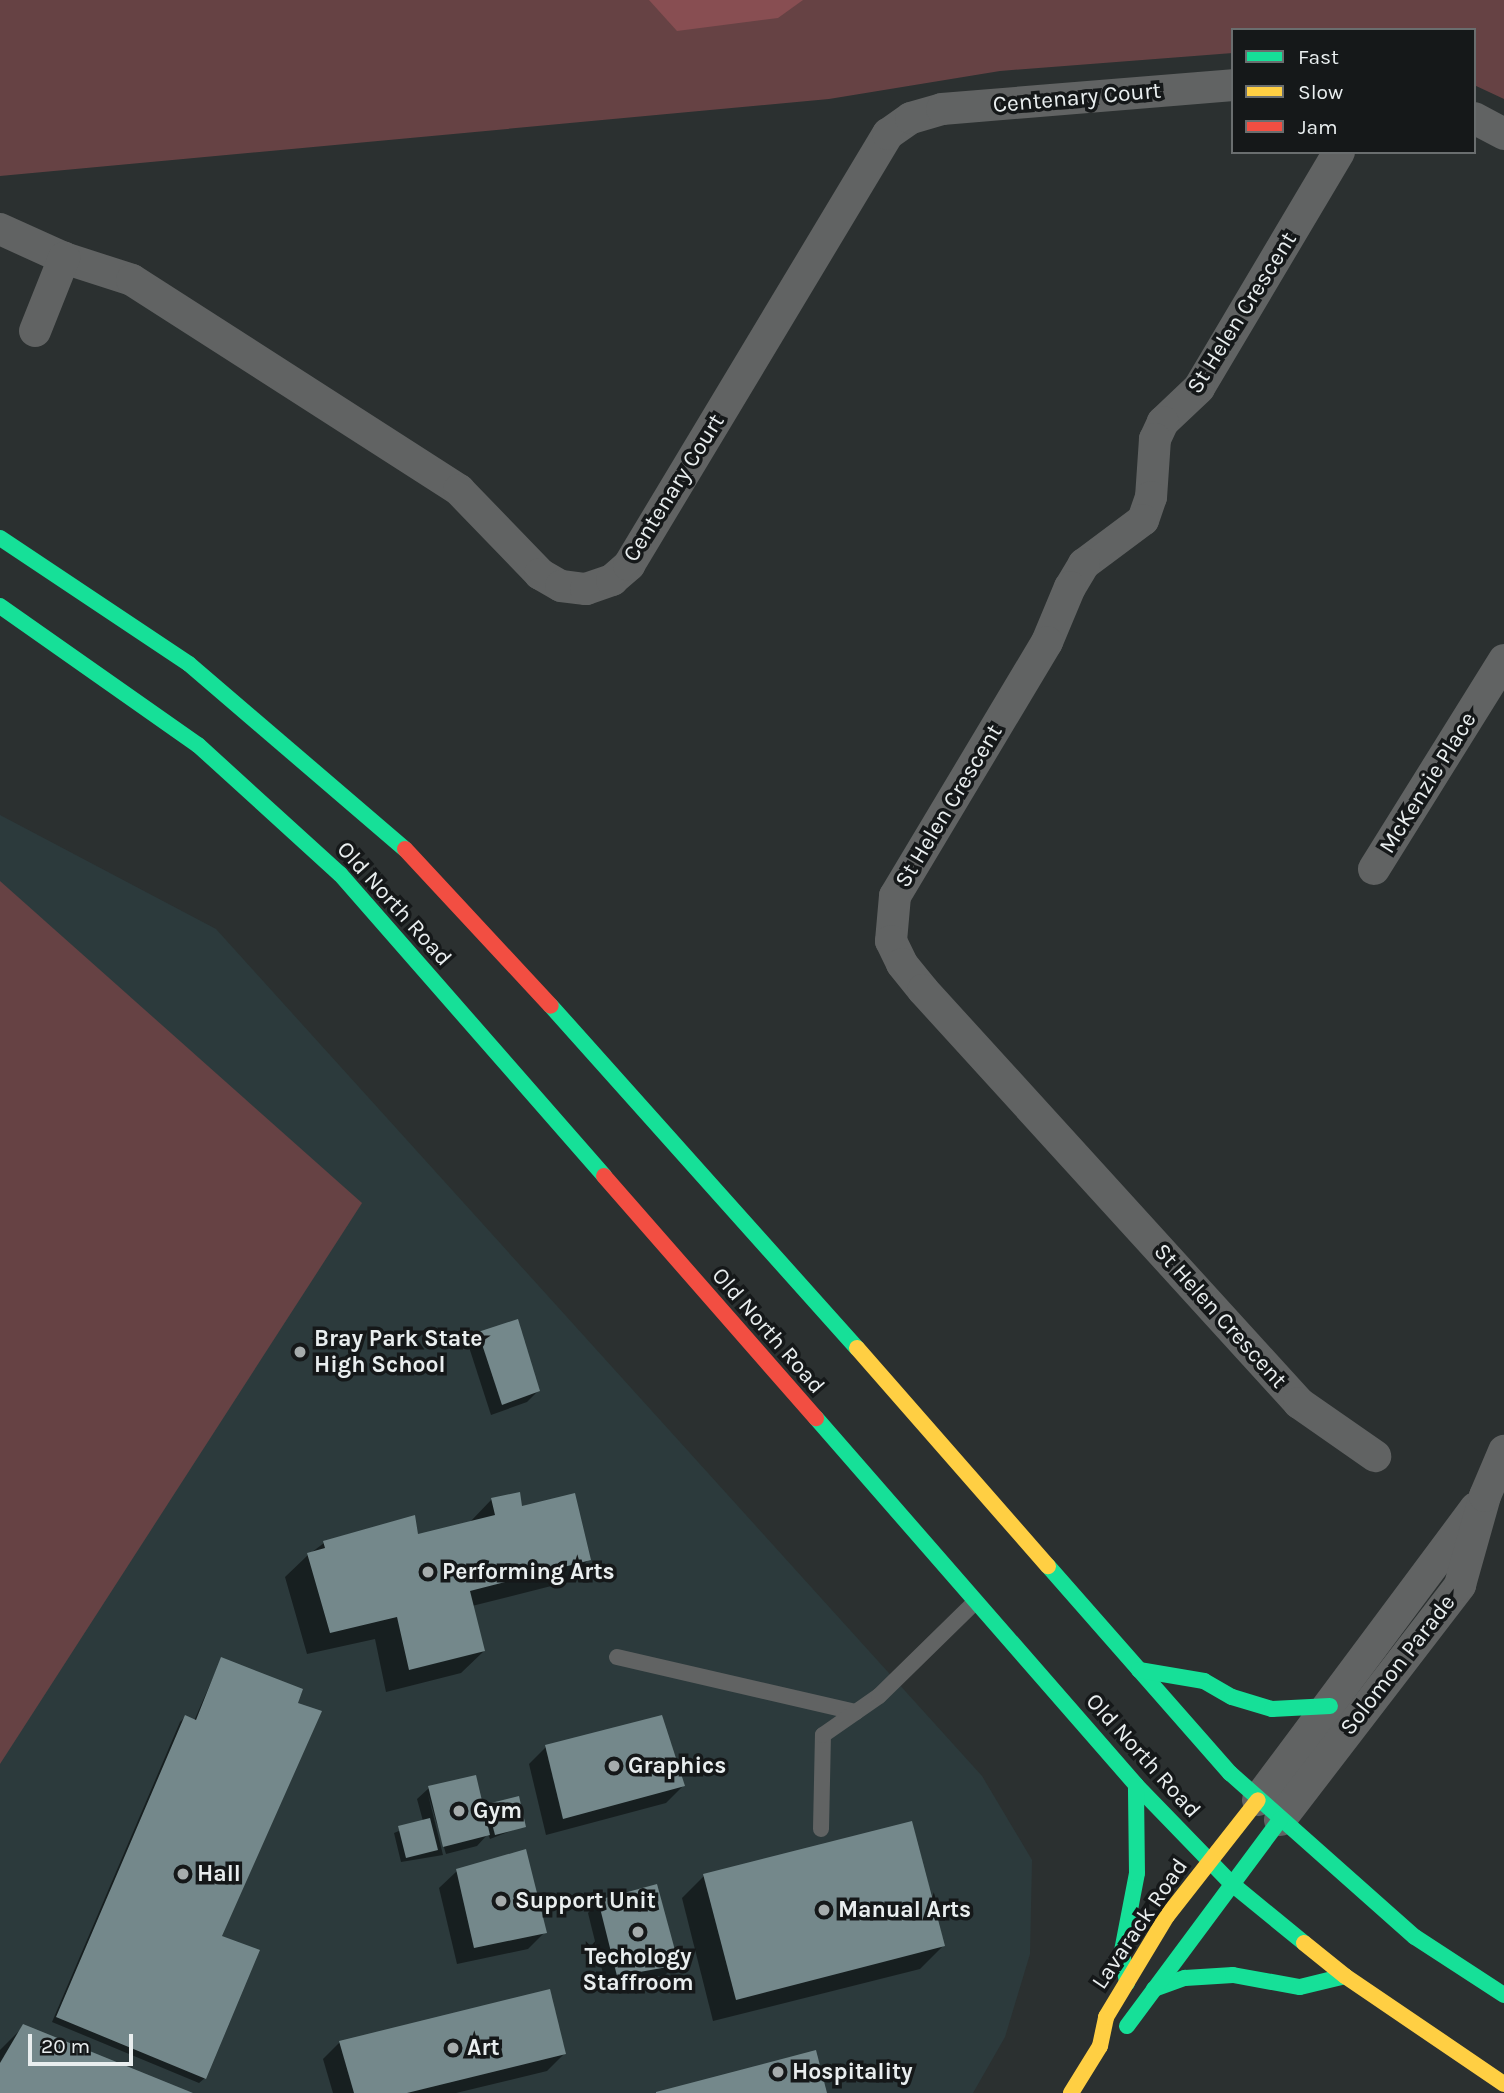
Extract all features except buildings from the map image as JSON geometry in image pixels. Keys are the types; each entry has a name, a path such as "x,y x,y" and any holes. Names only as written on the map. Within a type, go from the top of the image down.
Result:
{"main road":[{"name":"Old North Road","path":"0,537 189,663 404,848 673,1138 1139,1670 1269,1810 1415,1937 1504,1995"},
{"name":"Old North Road","path":"0,606 198,745 340,874 1136,1785 1232,1884 1345,1976 1504,2084"},
{"path":"1139,1670 1204,1681 1231,1697 1272,1709 1330,1706"},
{"path":"1127,1983 1122,1951 1137,1873 1136,1785"},
{"name":"Lavarack Road","path":"1071,2093 1100,2046 1106,2017 1167,1916 1210,1861 1269,1810"},
{"name":"Lavarack Road","path":"1100,2046 1124,2030 1232,1884 1269,1810"},
{"path":"1154,1989 1185,1978 1233,1975 1300,1987 1345,1976"}],"street":[{"name":"Centenary Court","path":"0,229 64,258 132,280 459,490 540,574 561,586 586,589 612,580 629,565 888,134 911,118 943,109 1231,85"},
{"path":"1476,119 1504,134"},
{"name":"St Helen Crescent","path":"1336,154 1199,388 1163,422 1155,439 1151,497 1143,520 1084,564 1070,587 1047,642 895,896 891,941 902,964 923,990 1299,1403 1375,1456"},
{"path":"34,331 64,258"},
{"name":"McKenzie Place","path":"1374,869 1504,660"},
{"name":"Solomon Parade","path":"1269,1810 1460,1585 1485,1496 1504,1451"},
{"name":"Solomon Parade","path":"1269,1810 1330,1706 1485,1496"}],"lane":[{"path":"821,1829 823,1735 856,1712 929,1650 975,1602"},
{"path":"617,1657 856,1712"}],"shaded area":[{"path":"0,0 1504,0 1504,99 1476,86 1476,28 1231,28 1231,53 1000,71 829,99 0,176"},
{"path":"649,0 803,0 778,18 677,31"},
{"name":"Bray Park State High School","path":"0,815 216,929 982,1776 1032,1860 1030,1954 1005,2037 973,2093 0,2093"},
{"path":"0,881 362,1203 0,1764"}],"traffic: fast":[{"path":"0,538 189,664 405,849"},
{"path":"0,606 198,745 340,874 604,1176"},
{"path":"551,1006 857,1348"},
{"path":"816,1418 1136,1785 1232,1884 1304,1943"},
{"path":"1048,1566 1230,1773 1415,1937 1504,1995"},
{"path":"1139,1670 1204,1681 1232,1697 1272,1709 1330,1706"},
{"path":"1127,1983 1122,1951 1137,1873 1136,1785"},
{"path":"1127,2026 1280,1820"},
{"path":"1154,1989 1185,1978 1233,1975 1300,1987 1345,1976"}],"traffic: slow":[{"path":"857,1348 1048,1566"},
{"path":"1071,2093 1100,2046 1106,2017 1167,1916 1258,1800"},
{"path":"1304,1943 1345,1976 1504,2084"}],"traffic: jam":[{"path":"405,849 551,1006"},
{"path":"604,1176 816,1418"}],"place":[{"name":"Bray Park State High School","path":"300,1352"},
{"name":"Performing Arts","path":"428,1572"},
{"name":"Graphics","path":"614,1766"},
{"name":"Gym","path":"459,1811"},
{"name":"Hall","path":"183,1874"},
{"name":"Support Unit","path":"501,1901"},
{"name":"Manual Arts","path":"824,1910"},
{"name":"Techology Staffroom","path":"638,1932"},
{"name":"Art","path":"453,2048"},
{"name":"Hospitality","path":"778,2072"}]}
